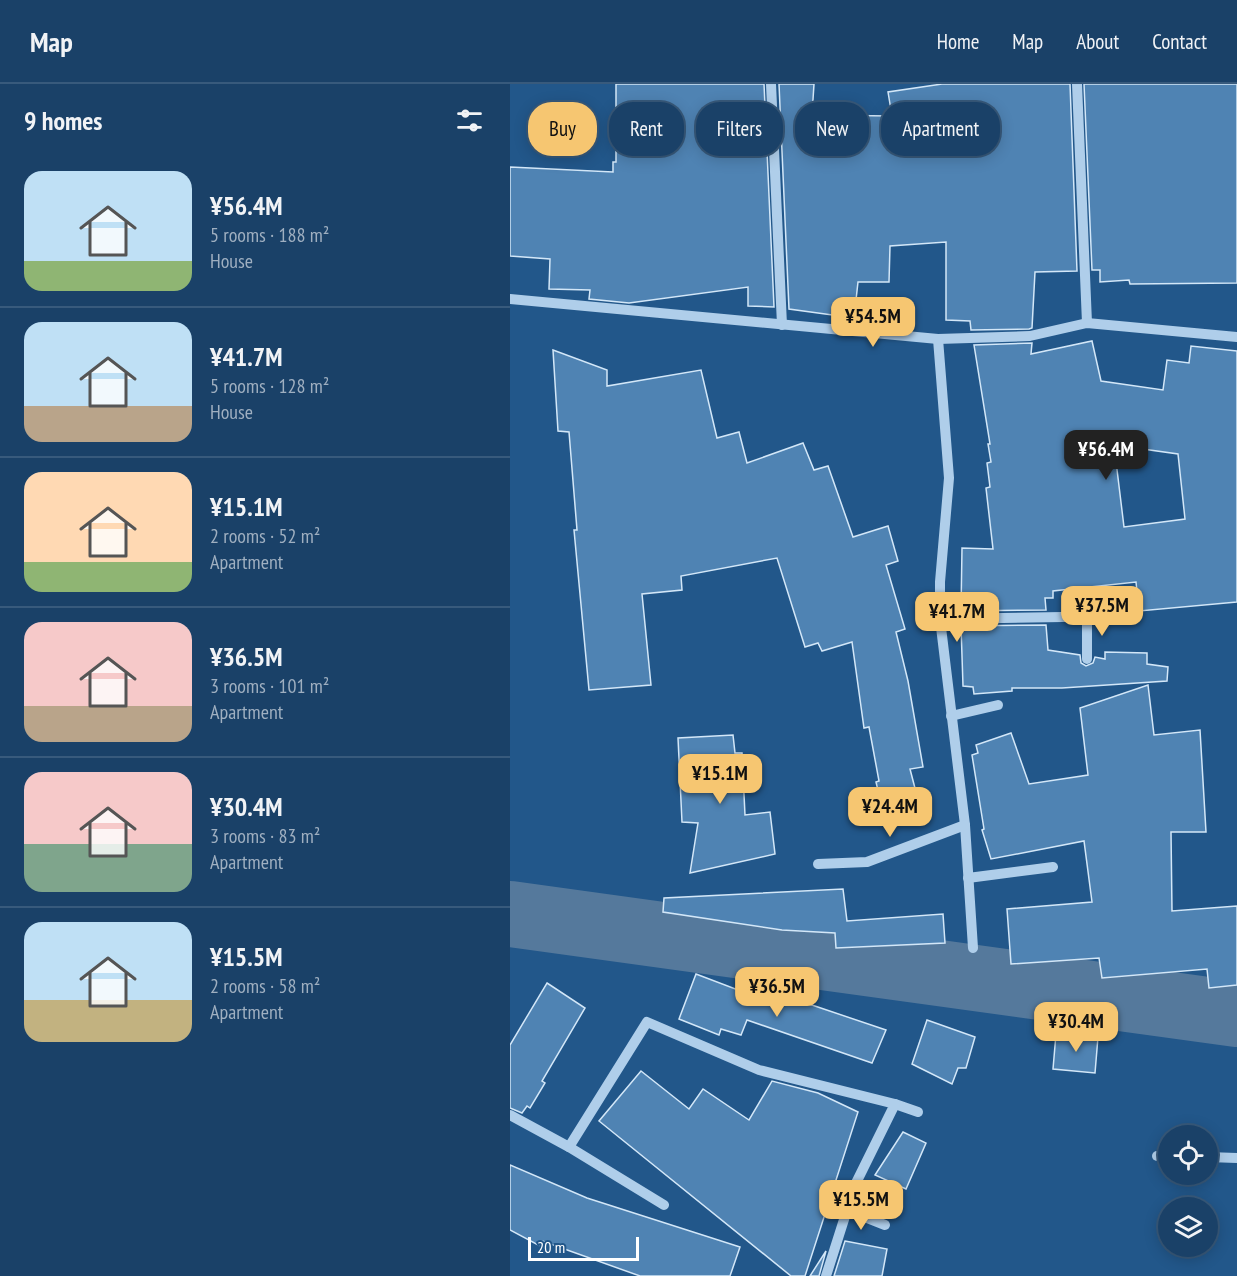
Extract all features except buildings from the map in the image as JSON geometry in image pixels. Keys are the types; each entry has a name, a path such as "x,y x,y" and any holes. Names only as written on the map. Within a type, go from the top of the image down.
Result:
{"street":[{"path":"771,84 782,325"},
{"path":"1077,84 1088,323"},
{"path":"510,299 938,339 1030,336 1088,323 1237,337"},
{"path":"938,339 949,478 940,582 940,619 965,825 973,948"},
{"path":"1087,616 1087,659"},
{"path":"940,619 1125,616"},
{"path":"951,716 998,705"},
{"path":"818,864 867,862 965,825"},
{"path":"968,878 1053,867"},
{"path":"569,1147 647,1022 759,1070 895,1104 918,1112"},
{"path":"826,1276 855,1185 895,1104"},
{"path":"510,1115 569,1147 664,1205"},
{"path":"1218,1157 1237,1158"},
{"path":"847,1210 885,1225"}],"waterway":[{"path":"510,914 1237,1014"}]}
